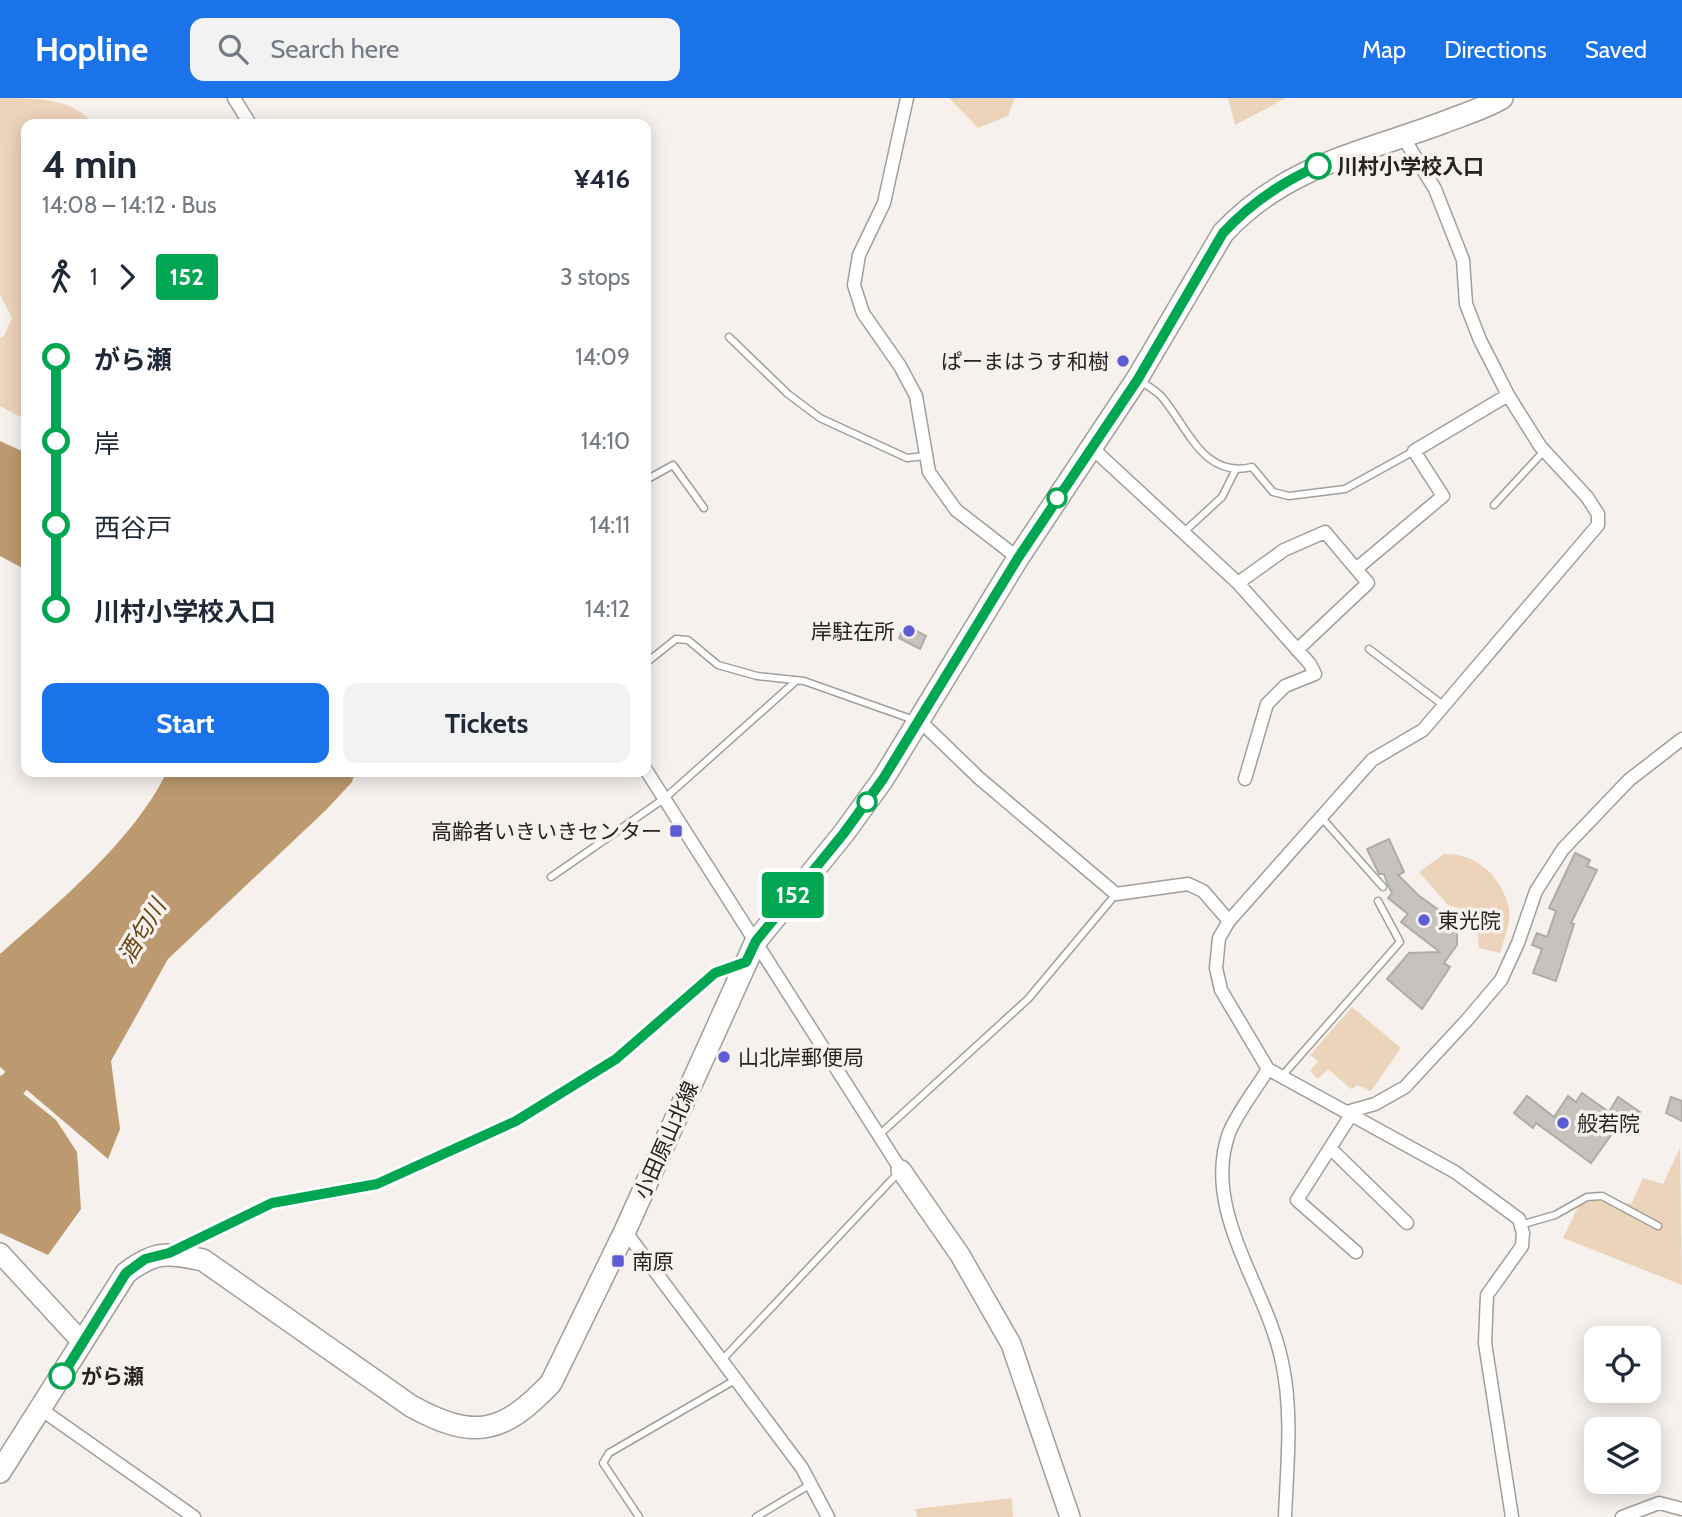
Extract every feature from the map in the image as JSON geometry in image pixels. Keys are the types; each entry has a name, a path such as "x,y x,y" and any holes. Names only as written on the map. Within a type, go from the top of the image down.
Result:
{"main road":[{"name":"小田原山北線","path":"169,1253 203,1260 411,1406 439,1422 460,1428 485,1428 508,1420 532,1403 551,1383 625,1231 756,941 844,833 920,722 1018,558 1138,379 1207,257 1241,214 1299,174 1336,157 1403,137 1502,98"},
{"path":"0,1472 42,1410 126,1273 145,1259 169,1253"}],"street":[{"path":"234,98 247,119"},
{"path":"908,98 884,203 859,256 853,285 863,313 900,366 915,396 929,472 956,510 1018,558"},
{"path":"1403,137 1435,189 1463,260 1466,303 1480,340 1508,395 1544,451 1587,497 1598,513 1598,526 1423,730 1372,760 1229,921 1219,938 1216,968 1221,990 1268,1069 1455,1172 1504,1206 1520,1225 1522,1246 1487,1295 1485,1343 1512,1517"},
{"path":"1356,569 1443,496 1414,451 1508,395"},
{"path":"1091,447 1185,531 1238,583 1315,674 1285,686 1268,704 1245,779"},
{"path":"1238,583 1284,550 1325,532 1368,583 1297,650"},
{"path":"920,722 979,778 1116,894 1188,884 1203,891 1229,921"},
{"path":"1356,1252 1297,1200 1349,1113 1374,1104 1405,1087 1467,1020 1501,980 1518,943 1536,891 1563,849 1629,780 1682,739"},
{"path":"650,777 878,1135 960,1255 1011,1344 1070,1517"},
{"path":"169,1253 272,1203 377,1184 516,1121 616,1059 715,973 746,962"},
{"path":"1268,1069 1230,1130 1221,1163 1225,1208 1282,1362 1289,1412 1286,1517"},
{"path":"1330,1148 1407,1223"},
{"path":"625,1231 723,1359 811,1485 828,1517"},
{"path":"0,1253 82,1342"},
{"path":"42,1410 194,1517"},
{"path":"1622,1517 1659,1503 1682,1509"}],"lane":[{"path":"729,337 788,394 820,418 907,458 927,455"},
{"path":"1138,379 1160,395 1191,440 1214,462 1234,471 1252,467 1273,492 1289,496 1345,489 1414,451"},
{"path":"1494,505 1544,451"},
{"path":"651,477 673,465 704,508"},
{"path":"1185,531 1222,497 1234,471"},
{"path":"651,659 676,639 688,640 718,665 757,676 796,681 920,722"},
{"path":"1368,649 1443,705"},
{"path":"551,877 664,798 796,681"},
{"path":"1321,817 1383,887"},
{"path":"878,1135 1028,999 1116,894"},
{"path":"1282,1076 1400,942 1378,901"},
{"path":"723,1359 901,1170"},
{"path":"1520,1225 1555,1214 1587,1197 1602,1196 1658,1226"},
{"path":"639,1517 603,1463 609,1454 737,1379"},
{"path":"756,1517 811,1485"}],"shaded area":[{"path":"0,98 39,99 64,104 89,119 21,119 21,417 0,406 0,338 4,336 12,318 0,295"},
{"path":"949,98 1015,98 1008,116 978,128"},
{"path":"1228,98 1286,98 1235,125"},
{"path":"1444,854 1476,861 1499,883 1509,910 1500,953 1479,948 1476,914 1448,905 1419,872"},
{"path":"1352,1007 1401,1048 1371,1091 1358,1085 1351,1089 1328,1069 1318,1079 1310,1071 1318,1061 1310,1055"},
{"path":"1680,1148 1682,1285 1563,1238 1579,1205 1597,1199 1631,1204 1643,1178 1663,1184"},
{"path":"1012,1498 1013,1517 918,1517 915,1509"}],"water":[{"path":"0,441 21,451 21,567 0,556"},
{"path":"164,777 354,777 326,810 168,959 111,1061 120,1129 108,1159 0,1067 0,954 92,870 135,822"},
{"path":"0,1075 56,1120 77,1152 81,1209 48,1255 0,1233"}],"building":[{"name":"岸駐在所","path":"905,625 926,636 920,649 899,638"},
{"path":"1389,839 1404,872 1398,875 1418,895 1447,916 1442,922 1457,933 1457,945 1444,963 1450,967 1422,1009 1387,979 1409,953 1440,952 1401,922 1408,914 1388,898 1392,893 1384,874 1379,874 1367,849"},
{"path":"1575,853 1590,860 1587,866 1597,870 1571,923 1574,924 1556,981 1533,973 1542,949 1532,945 1537,933 1547,937 1556,911 1549,908"},
{"path":"1582,1093 1609,1112 1618,1097 1640,1112 1627,1134 1617,1127 1591,1163 1536,1123 1533,1128 1514,1113 1527,1096 1554,1117 1568,1096 1576,1102"},
{"path":"1671,1097 1682,1101 1682,1121 1666,1113"}],"waterway":[{"name":"酒匂川","path":"0,1098 43,1052"}],"bus line":[{"name":"152","path":"62,1376 126,1273 145,1259 169,1253 272,1203 377,1184 516,1121 616,1059 715,973 746,962 756,941 844,833 883,779 1018,558 1138,379 1223,233 1241,214 1268,194 1299,174 1318,166"}],"place":[{"name":"川村小学校入口","path":"1318,166"},
{"name":"ぱーまはうす和樹","path":"1123,361"},
{"name":"岸駐在所","path":"909,631"},
{"name":"高齢者いきいきセンター","path":"676,831"},
{"name":"東光院","path":"1424,920"},
{"name":"山北岸郵便局","path":"724,1057"},
{"name":"般若院","path":"1563,1123"},
{"name":"南原","path":"618,1261"},
{"name":"がら瀬","path":"62,1376"}]}
